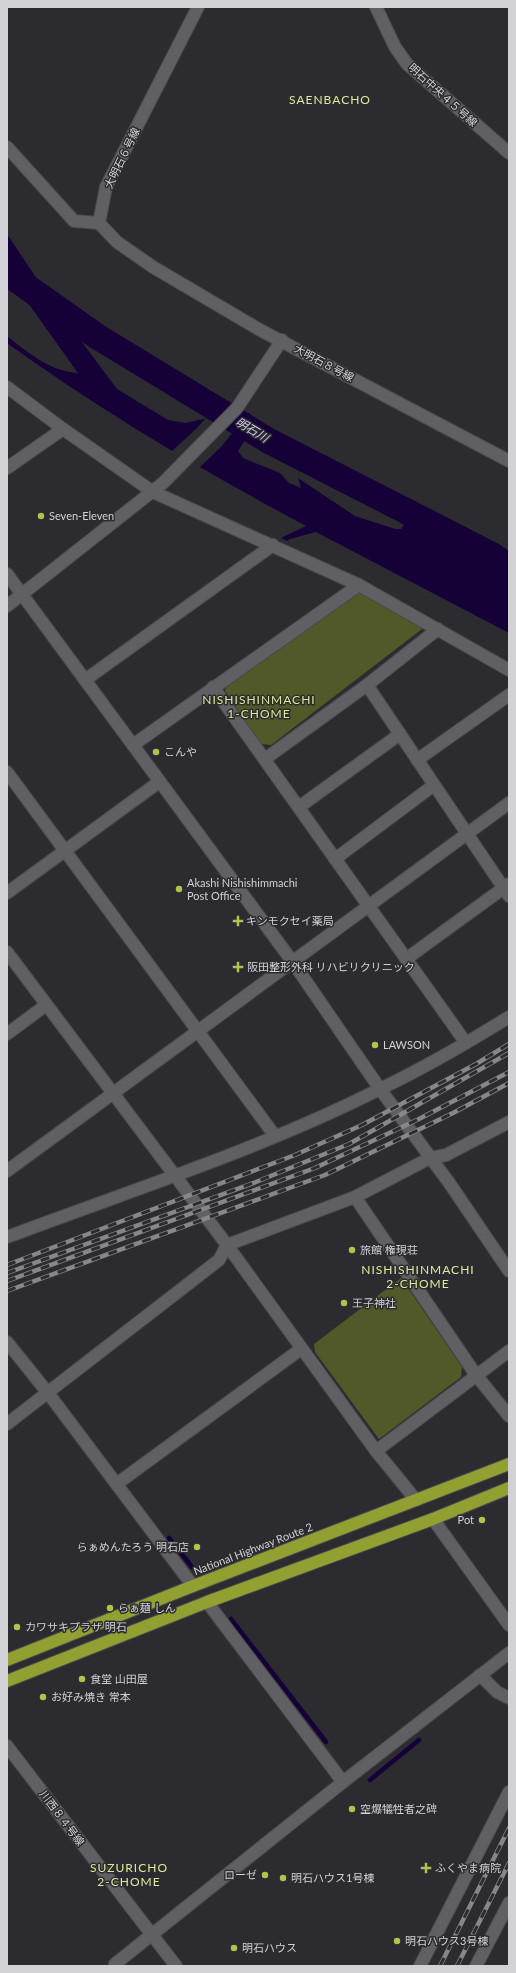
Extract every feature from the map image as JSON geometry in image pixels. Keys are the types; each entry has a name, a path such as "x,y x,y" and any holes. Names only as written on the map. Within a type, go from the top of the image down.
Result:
{"highway":[{"name":"National Highway Route 2","path":"7,1660 193,1586 509,1464"},
{"path":"7,1681 206,1602 433,1519 509,1488"}],"street":[{"name":"大明石６号線","path":"99,223 106,187 198,7"},
{"name":"明石中央４５号線","path":"376,7 395,46 407,64 509,153"},
{"path":"7,147 74,221 99,223 117,242 153,267 260,330 282,340"},
{"name":"大明石８号線","path":"7,606 163,483 237,408 282,340 509,461"},
{"path":"7,387 63,429 153,492 359,584 509,670"},
{"path":"7,468 63,429"},
{"path":"85,680 273,545"},
{"path":"7,574 292,961 380,1089 509,1271"},
{"path":"133,745 359,584"},
{"path":"265,759 367,685 438,629"},
{"path":"367,685 466,834 507,889 406,959"},
{"path":"213,687 466,1043"},
{"path":"417,760 509,695"},
{"path":"299,807 400,734"},
{"path":"7,772 66,850 275,1136"},
{"path":"7,893 159,782"},
{"path":"335,858 434,785"},
{"path":"7,1171 509,803"},
{"path":"7,952 227,1245 376,1451 416,1500"},
{"path":"7,1034 46,1005"},
{"path":"7,1237 275,1136 380,1089 466,1043 509,1017"},
{"path":"7,1424 219,1260 227,1245 354,1197 430,1158 446,1155 506,1124 509,1136"},
{"path":"354,1197 476,1375 509,1416"},
{"path":"7,1342 118,1484 193,1586"},
{"path":"118,1484 301,1349"},
{"path":"376,1451 509,1351"},
{"path":"433,1519 509,1625"},
{"path":"206,1602 343,1782"},
{"path":"114,1965 343,1782 509,1653"},
{"path":"480,1675 496,1692 509,1698"},
{"name":"川西８４号線","path":"7,1746 176,1966"},
{"path":"420,1966 509,1792"},
{"path":"476,1966 509,1903"}],"green space":[{"path":"358,592 421,623 422,629 271,745 261,744 225,691 227,684"},
{"path":"401,1278 462,1367 461,1377 379,1439 315,1352 314,1344"}],"shaded area":[{"path":"7,234 55,306 117,389 168,420 185,423 204,419 225,406 242,404 257,422 238,451 243,458 280,473 289,483 301,488 298,478 355,516 395,529 401,529 404,525 368,494 348,471 349,469 408,508 422,521 457,525 465,534 469,546 509,564 509,633 316,532 287,541 281,538 306,526 229,484 153,439 79,393 7,343 7,336 49,365 68,372 78,373 28,303 11,270 7,269"}],"pier":[{"path":"233,400 243,402 250,411 221,447 199,468 171,452 197,428 210,413"}],"waterway":[{"name":"明石川","path":"7,273 98,337 269,441 492,555 509,567"},
{"path":"169,1538 192,1567"},
{"path":"231,1619 326,1742"},
{"path":"370,1780 419,1740"}],"railway":[{"path":"7,1265 295,1155 362,1125 476,1064 509,1044"},
{"path":"7,1273 256,1182 349,1144 509,1053"},
{"path":"7,1281 315,1168 419,1119 509,1072"},
{"path":"7,1291 325,1175 453,1113 509,1083"},
{"path":"440,1966 509,1828"},
{"path":"457,1966 509,1863"}],"place":[{"name":"Seven-Eleven","path":"41,516"},
{"name":"こんや","path":"156,752"},
{"name":"Akashi Nishishimmachi Post Office","path":"179,889"},
{"name":"キンモクセイ薬局","path":"238,921"},
{"name":"阪田整形外科 リハビリクリニック","path":"238,967"},
{"name":"LAWSON","path":"375,1045"},
{"name":"旅館 権現荘","path":"352,1250"},
{"name":"王子神社","path":"344,1303"},
{"name":"Pot","path":"482,1520"},
{"name":"らぁめんたろう 明石店","path":"197,1547"},
{"name":"らぁ麺 しん","path":"110,1608"},
{"name":"カワサキプラザ 明石","path":"17,1627"},
{"name":"食堂 山田屋","path":"82,1679"},
{"name":"お好み焼き 常本","path":"43,1697"},
{"name":"空爆犠牲者之碑","path":"352,1809"},
{"name":"ふくやま病院","path":"426,1868"},
{"name":"ローゼ","path":"265,1875"},
{"name":"明石ハウス1号棟","path":"283,1878"},
{"name":"明石ハウス3号棟","path":"397,1941"},
{"name":"明石ハウス","path":"234,1948"}],"district":[{"name":"SAENBACHO","path":"330,100"},
{"name":"NISHISHINMACHI 1-CHOME","path":"259,707"},
{"name":"NISHISHINMACHI 2-CHOME","path":"418,1277"},
{"name":"SUZURICHO 2-CHOME","path":"129,1875"}]}
